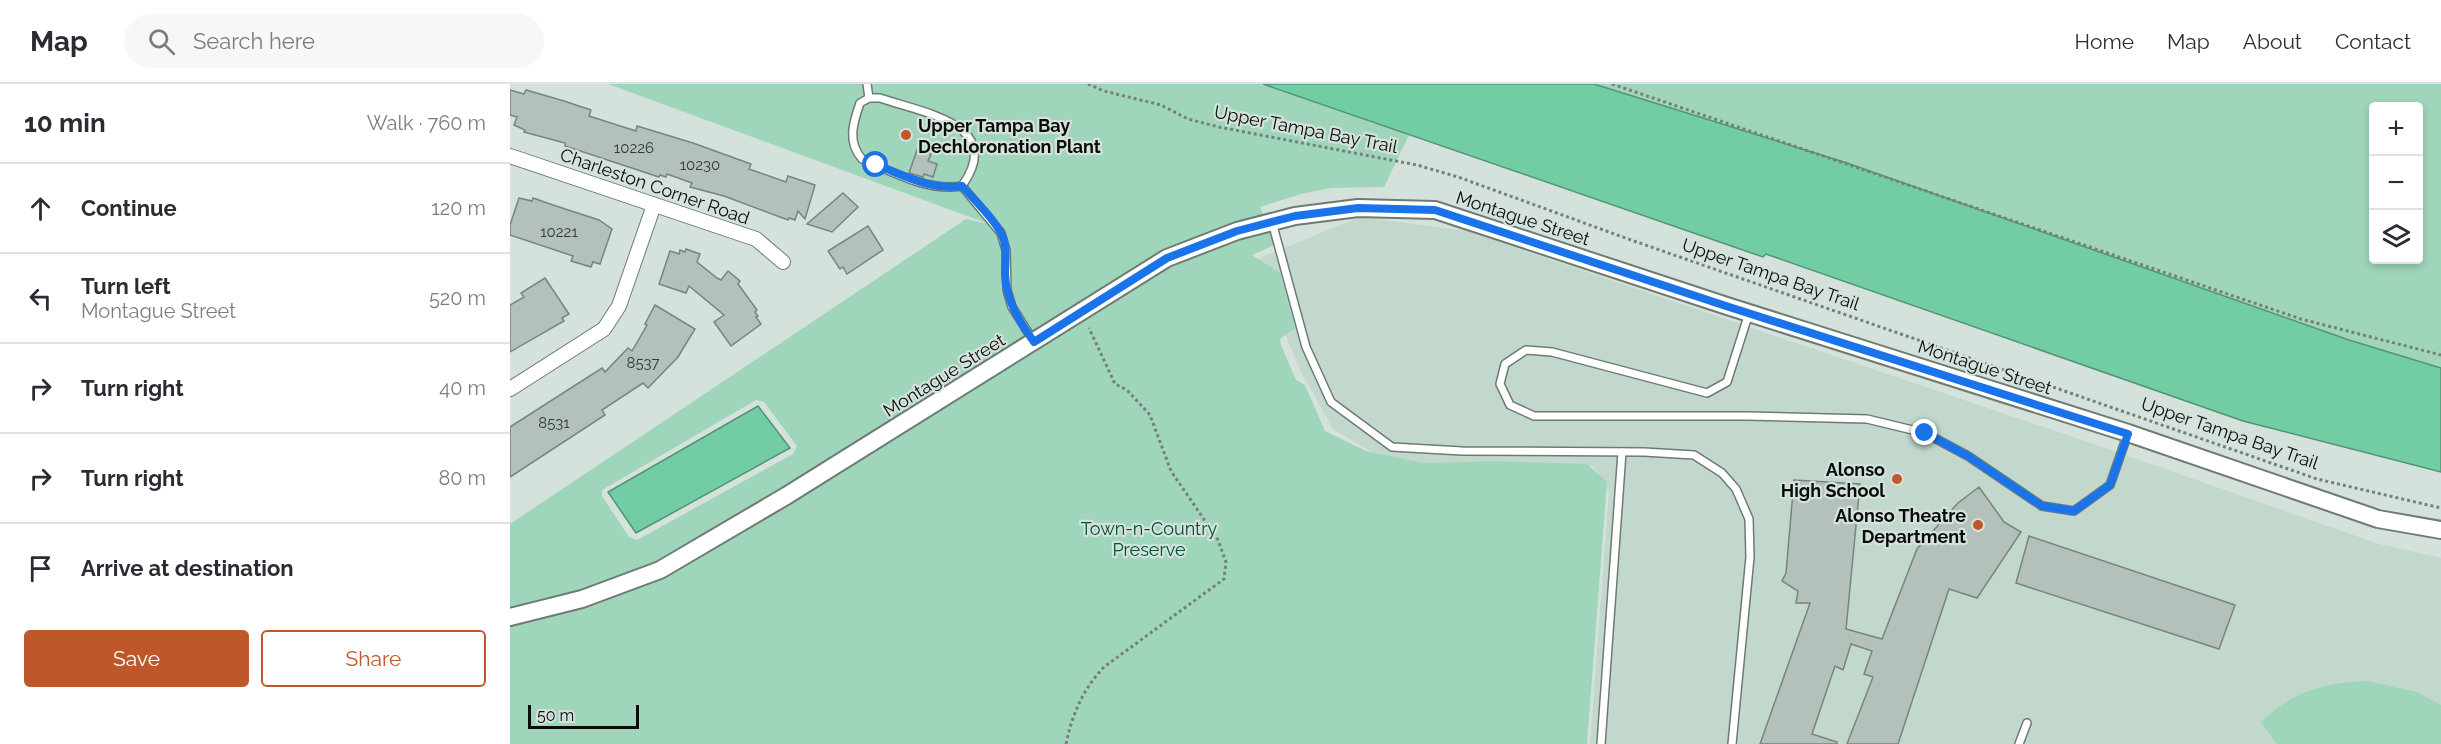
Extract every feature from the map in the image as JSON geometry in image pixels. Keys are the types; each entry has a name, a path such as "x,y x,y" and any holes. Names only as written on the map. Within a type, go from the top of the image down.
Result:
{"street":[{"name":"Charleston Corner Road","path":"510,156 756,239 783,262"},
{"path":"510,389 604,329 619,306 654,205"},
{"name":"Montague Street","path":"510,617 582,599 660,570 786,496 1167,258 1237,231 1295,216 1358,208 1435,210 2128,434 2378,519 2441,530"}],"lane":[{"path":"867,84 868,98"},
{"path":"868,98 880,98 960,127 974,145 976,158 974,167 962,186 947,189 930,186 862,159 854,150 852,138 860,103 868,98"},
{"path":"962,186 1001,233 1006,250 1005,275 1010,299 1022,325 1034,342"},
{"path":"1272,222 1306,346 1331,402 1392,447 1462,451 1694,455 1722,473 1736,489 1749,519 1750,557 1732,744"},
{"path":"1749,313 1727,382 1707,393 1552,352 1526,350 1505,364 1500,384 1510,405 1534,416 1747,416 1868,419 1925,433 1968,456 2042,506 2074,511 2110,485 2128,434"},
{"path":"1601,744 1622,452"},
{"path":"2019,744 2027,723"}],"path":[{"name":"Upper Tampa Bay Trail","path":"1088,84 1161,105 1188,119 1219,127 1417,165 1458,177 1631,240 2317,479 2441,508"},
{"path":"1612,84 2301,319 2441,355"},
{"path":"1066,744 1070,723 1090,682 1104,667 1224,579 1226,562 1218,540 1172,471 1150,415 1127,390 1115,384 1089,328"}],"shaded area":[{"path":"1263,84 1594,84 1847,163 2349,340 2441,368 2441,472 2243,421 1766,254 1763,257"},
{"name":"Alonso High School","path":"1360,217 1466,231 2091,443 2379,544 2441,558 2441,744 1590,744 1609,491 1593,466 1418,463 1372,452 1333,429 1300,370 1255,260"},
{"path":"758,406 790,448 636,533 608,492"}],"green space":[{"path":"608,84 1263,84 1409,135 1384,187 1331,188 1301,194 1260,207 1264,216 1234,224 657,563 581,592 510,609 510,524 966,219 989,224","holes":["756,400 764,402 797,446 793,454 637,540 629,537 602,496 602,490"]},
{"path":"1594,84 2441,84 2441,368 2349,340"},
{"name":"Town-n-Country Preserve","path":"1271,231 1277,244 1252,255 1280,273 1295,328 1280,339 1281,345 1296,380 1305,385 1325,431 1366,451 1423,463 1497,461 1587,464 1607,482 1587,744 510,744 510,626 584,607 663,577 1170,265 1239,239"},
{"path":"2367,681 2417,692 2441,705 2441,744 2277,744 2261,722 2273,711 2297,696 2337,684"}],"building":[{"path":"510,90 524,94 526,90 564,101 591,110 589,116 636,131 637,126 693,143 751,164 749,169 786,182 788,176 815,185 805,219 798,211 795,220 789,218 788,220 724,196 690,187 692,183 667,174 666,177 660,175 659,177 565,146 565,143 524,132 525,130 514,125 517,117 510,115"},
{"path":"917,150 931,154 928,161 937,164 933,177 909,173"},
{"path":"843,193 858,207 832,232 807,224"},
{"path":"519,198 532,201 533,198 599,220 612,229 600,264 593,262 591,267 571,261 573,256 510,235 510,225"},
{"path":"868,226 883,250 847,274 843,267 840,269 828,251"},
{"path":"686,249 700,254 697,262 717,278 721,280 728,271 740,281 738,284 757,310 755,312 758,316 756,317 761,324 731,346 714,322 724,315 689,286 686,293 659,284 670,251 679,254 680,250 685,252"},
{"path":"545,278 569,314 562,318 564,321 510,352 510,305 524,297 521,293"},
{"path":"655,305 695,329 678,357 648,388 643,383 602,410 605,415 510,477 510,427 602,368 605,372 628,348 632,351"},
{"path":"1794,480 1860,484 1846,629 1882,639 1917,549 1958,503 1979,487 2004,522 2021,532 1977,598 1949,589 1898,744 1847,744 1873,677 1864,674 1872,651 1851,644 1843,670 1835,666 1812,734 1837,742 1837,744 1760,744 1810,603 1796,603 1798,591 1782,581 1786,573"},
{"path":"2029,536 2235,605 2219,649 2016,583"}],"place":[{"name":"Upper Tampa Bay Dechloronation Plant","path":"906,135"},
{"name":"Alonso High School","path":"1897,479"},
{"name":"Alonso Theatre Department","path":"1978,525"}],"route":[{"path":"876,165 930,186 947,189 962,186 1001,233 1006,250 1005,275 1012,307 1034,342 1167,258 1237,231 1295,216 1358,208 1435,210 1726,306 2128,434 2110,485 2074,511 2042,506 1968,456 1925,433"}]}
